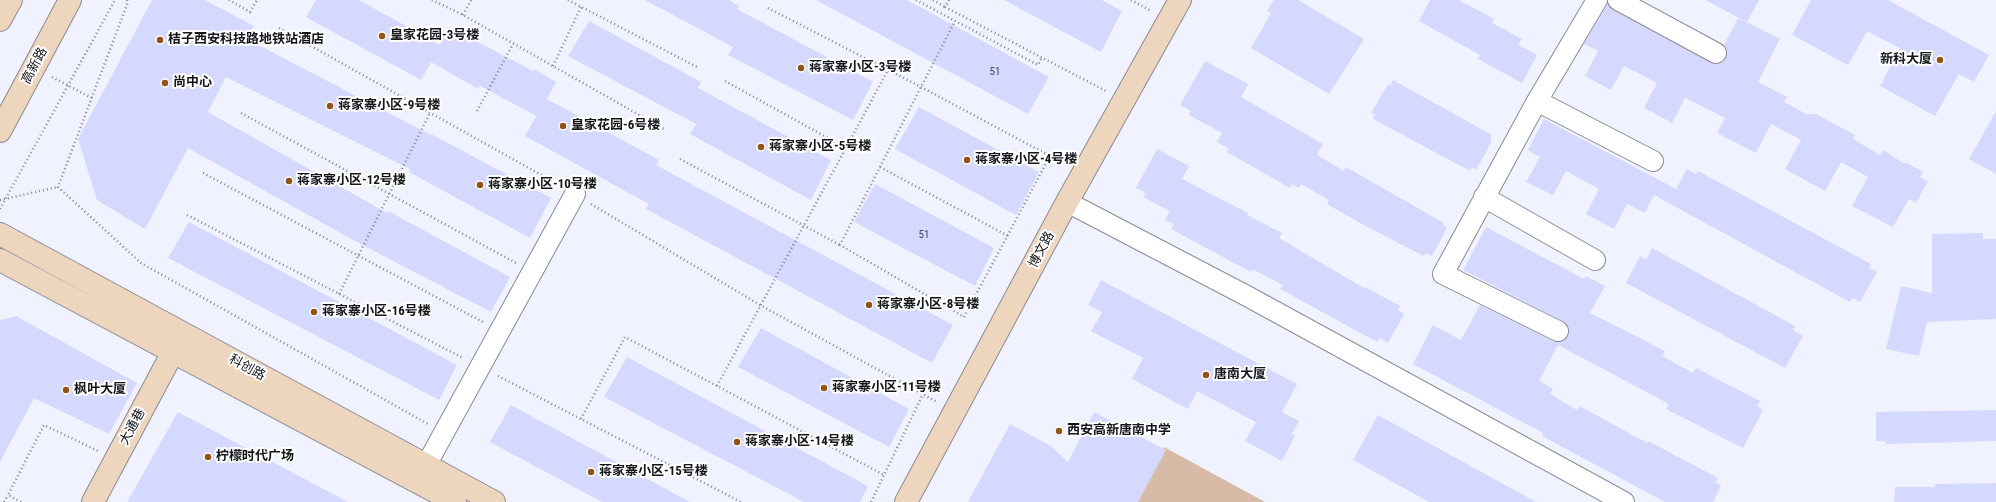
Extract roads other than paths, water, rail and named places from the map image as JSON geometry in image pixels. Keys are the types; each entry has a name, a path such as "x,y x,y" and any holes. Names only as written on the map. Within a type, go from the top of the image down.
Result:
{"street":[{"path":"0,20 11,0"},
{"name":"高新路","path":"0,131 70,0"},
{"name":"博文路","path":"906,502 1068,202 1180,0"},
{"path":"1558,331 1443,274 1537,101 1597,0"},
{"path":"1618,0 1716,53"},
{"path":"1537,101 1653,161"},
{"path":"422,474 575,194"},
{"path":"1484,197 1595,260"},
{"path":"1068,202 1247,296 1624,502"},
{"name":"科创路","path":"0,234 422,474 455,502"},
{"name":"科创路","path":"0,260 173,352 422,474 494,502"},
{"name":"大通巷","path":"93,502 173,352"}],"place":[{"name":"皇家花园-3号楼","path":"382,36"},
{"name":"桔子西安科技路地铁站酒店","path":"160,40"},
{"name":"新科大厦","path":"1940,60"},
{"name":"蒋家寨小区-3号楼","path":"801,68"},
{"name":"尚中心","path":"165,83"},
{"name":"蒋家寨小区-9号楼","path":"330,106"},
{"name":"皇家花园-6号楼","path":"563,126"},
{"name":"蒋家寨小区-5号楼","path":"761,147"},
{"name":"蒋家寨小区-4号楼","path":"967,160"},
{"name":"蒋家寨小区-12号楼","path":"289,181"},
{"name":"蒋家寨小区-10号楼","path":"480,185"},
{"name":"蒋家寨小区-8号楼","path":"869,305"},
{"name":"蒋家寨小区-16号楼","path":"314,312"},
{"name":"唐南大厦","path":"1206,375"},
{"name":"蒋家寨小区-11号楼","path":"824,388"},
{"name":"枫叶大厦","path":"66,390"},
{"name":"西安高新唐南中学","path":"1059,431"},
{"name":"蒋家寨小区-14号楼","path":"737,442"},
{"name":"柠檬时代广场","path":"208,457"},
{"name":"蒋家寨小区-15号楼","path":"591,472"}]}
